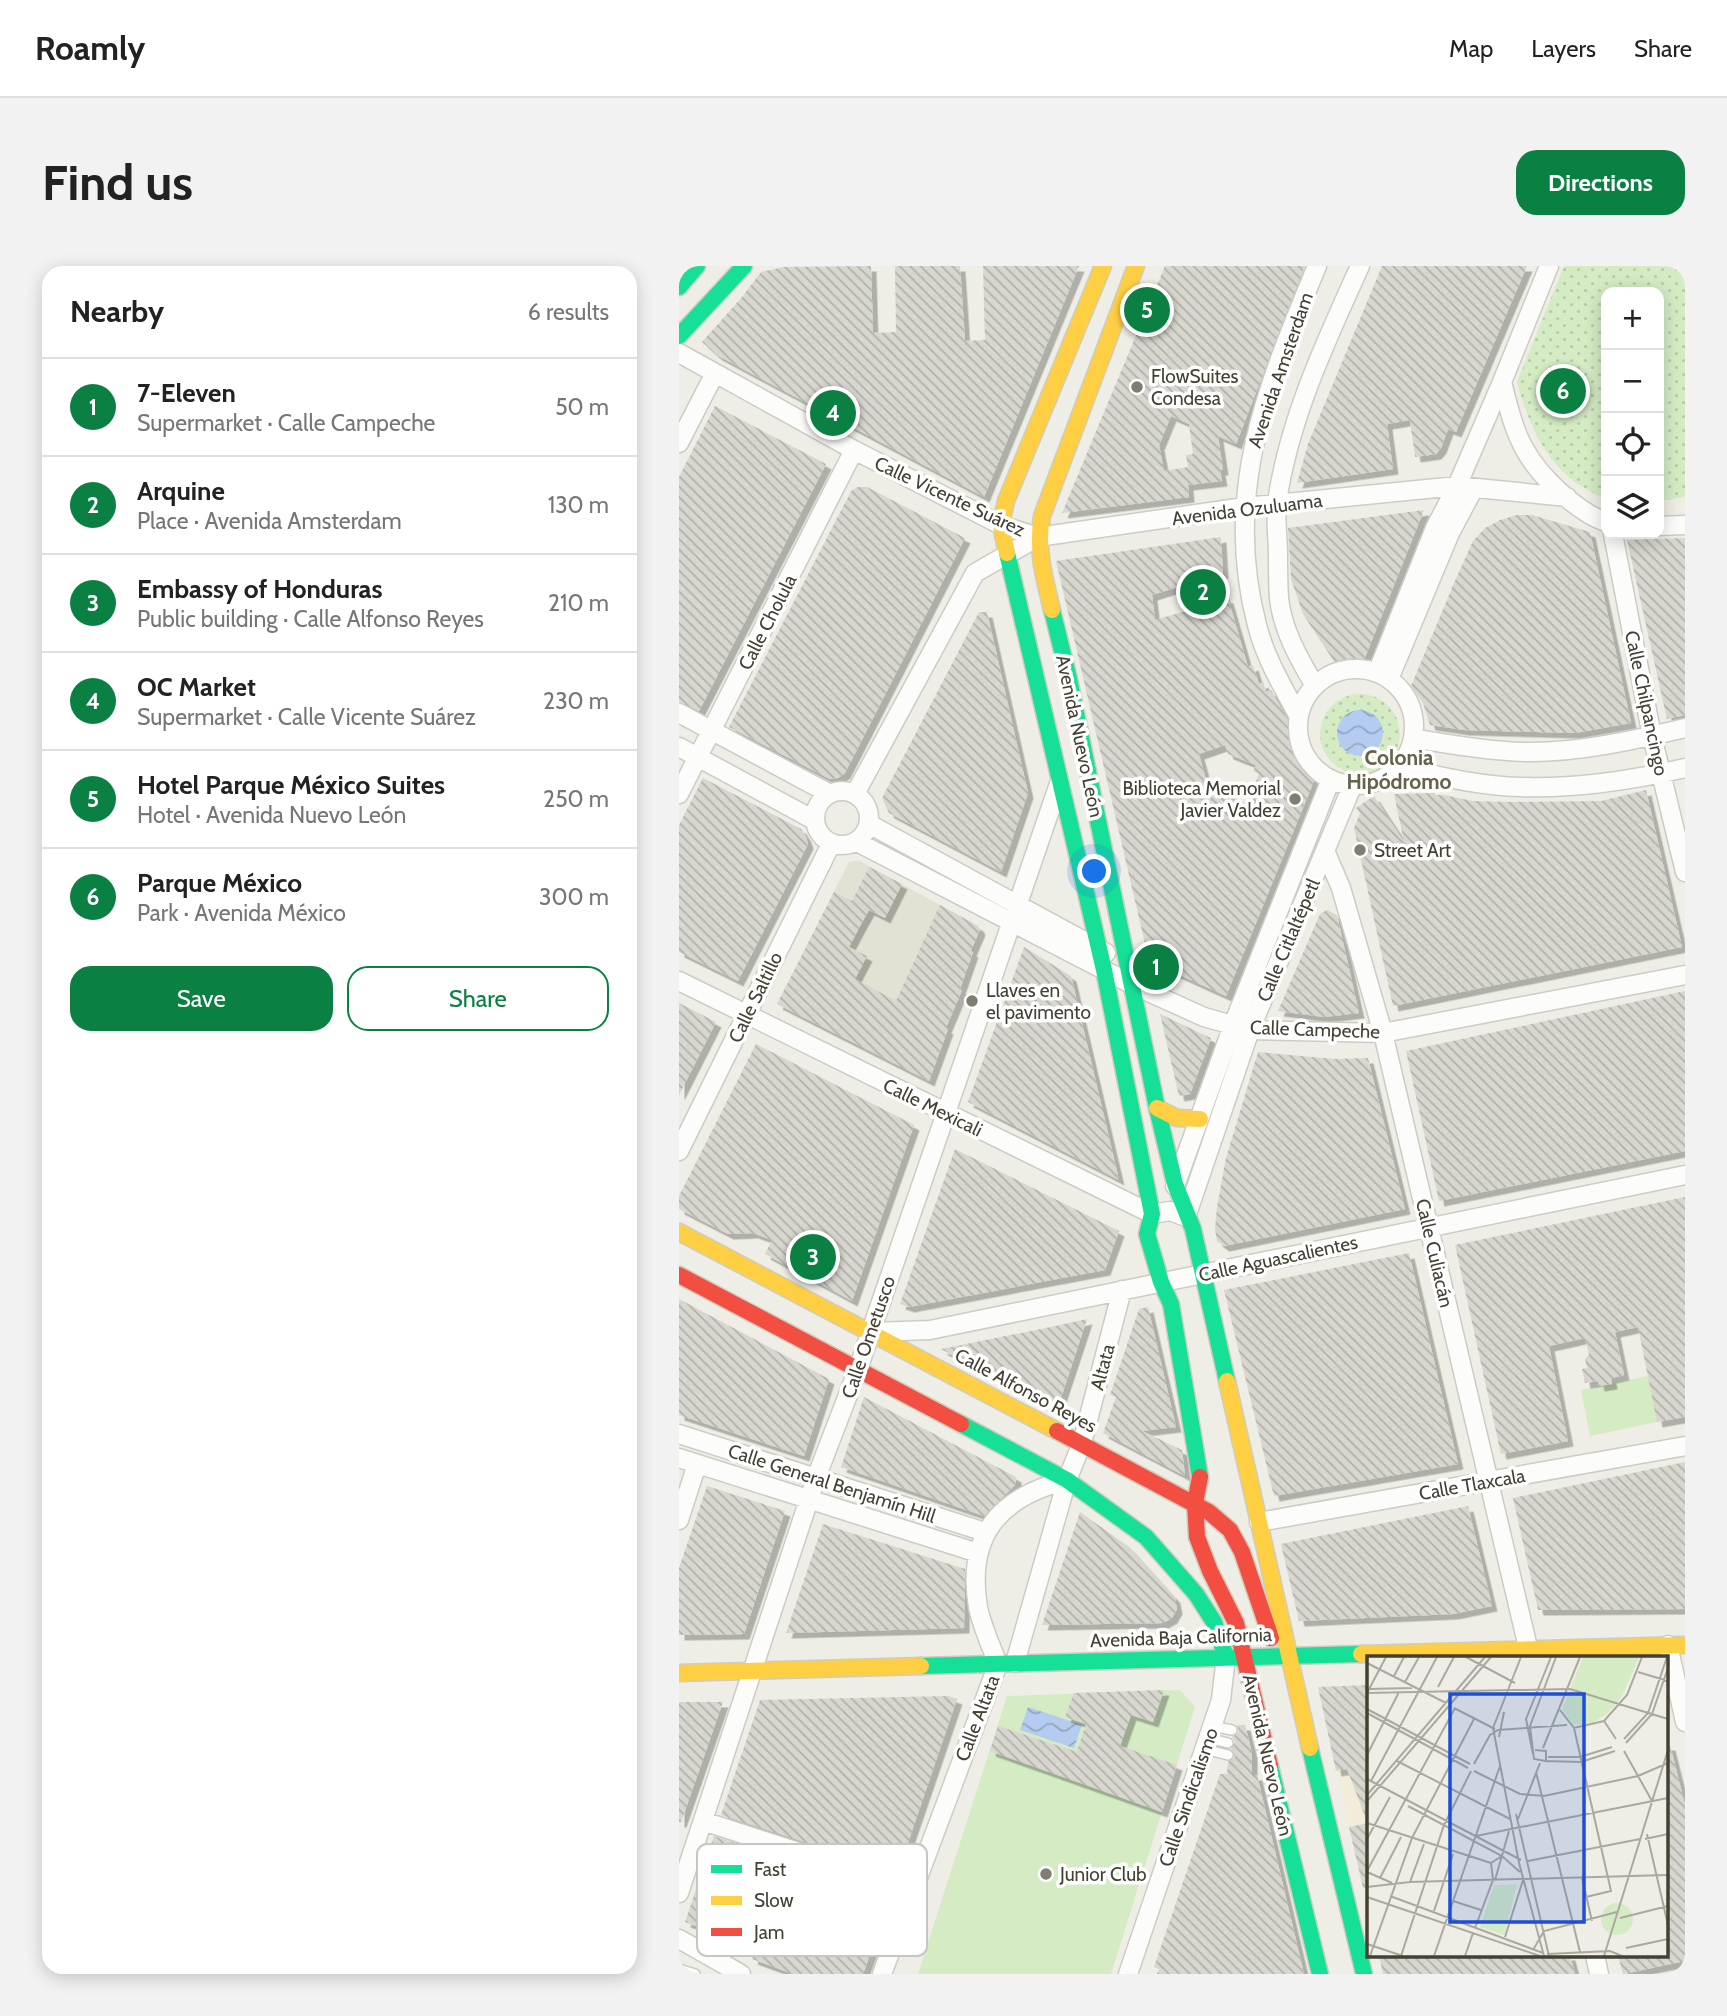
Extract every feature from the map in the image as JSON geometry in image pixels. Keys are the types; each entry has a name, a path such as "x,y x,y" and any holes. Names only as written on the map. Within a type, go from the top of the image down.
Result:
{"main road":[{"path":"679,287 697,266"},
{"path":"679,336 744,266"},
{"name":"Avenida Nuevo León","path":"1103,266 1006,501 1001,525 1104,970 1151,1214 1147,1234 1161,1282 1171,1304 1201,1475 1195,1503 1197,1537 1236,1623 1245,1657 1259,1745 1320,1974"},
{"name":"Avenida Nuevo León","path":"1136,266 1042,516 1038,537 1043,572 1069,679 1157,1108 1175,1184 1193,1229 1259,1522 1282,1655 1310,1746 1364,1974"},
{"path":"1157,1108 1174,1118 1199,1119"},
{"name":"Calle Alfonso Reyes","path":"679,1232 1082,1443 1220,1519 1240,1546 1282,1655"},
{"path":"679,1275 1067,1480 1146,1537 1196,1594 1214,1622 1226,1657"},
{"name":"Avenida Baja California","path":"679,1673 1282,1655 1529,1653 1676,1645"}],"street":[{"name":"Avenida Amsterdam","path":"1299,717 1271,665 1257,626 1247,572 1244,507 1251,454 1265,404 1285,343 1317,266"},
{"name":"Avenida Amsterdam","path":"1315,686 1299,660 1279,599 1277,505 1286,455 1300,412 1329,333 1360,266"},
{"path":"1383,676 1443,531 1465,487 1501,382 1549,266"},
{"name":"Calle Vicente Suárez","path":"679,353 855,450 1001,525 1038,537"},
{"path":"679,443 715,373"},
{"path":"1501,382 1511,418 1525,451 1543,475 1567,497 1591,517 1601,520"},
{"name":"Calle Cholula","path":"679,794 855,450"},
{"name":"Avenida Ozuluama","path":"1038,537 1244,507 1465,487 1567,497"},
{"path":"1664,526 1685,525"},
{"path":"855,794 975,573 1038,537"},
{"name":"Calle Chilpancingo","path":"1614,539 1652,736 1685,872"},
{"path":"1360,669 1383,676 1401,690 1410,705 1414,722 1409,750 1398,767 1385,777 1370,783 1353,785 1331,779 1315,768 1304,753 1299,736 1299,717 1305,699 1315,686 1328,676 1344,670 1360,669"},
{"path":"679,713 829,794"},
{"path":"1413,738 1469,748 1527,752 1560,750 1652,736 1685,728"},
{"path":"679,747 814,821"},
{"path":"1398,767 1465,782 1520,788 1572,785 1661,774 1685,768"},
{"name":"Calle Citlaltépetl","path":"1187,1217 1241,1028 1331,779"},
{"name":"Calle Ometusco","path":"679,1893 816,1478 870,1332 1059,782"},
{"name":"Calle Citlaltépetl","path":"1175,1184 1199,1119 1325,853 1353,785"},
{"path":"838,791 855,794 867,807 869,824 857,842 849,845 831,844 820,835 814,821 818,805 829,794 838,791"},
{"name":"Calle Campeche","path":"869,824 1104,970 1205,1017 1241,1028 1383,1033 1685,975"},
{"name":"Calle Campeche","path":"857,842 1099,949 1129,966"},
{"name":"Calle Saltillo","path":"679,1151 831,844"},
{"name":"Calle Culiacán","path":"1325,853 1341,888 1383,1033 1529,1653"},
{"name":"Calle Mexicali","path":"679,981 1151,1214"},
{"name":"Calle Aguascalientes","path":"870,1332 930,1330 1685,1175"},
{"path":"1151,1214 1166,1205 1175,1184"},
{"path":"1151,1214 1170,1211 1187,1217"},
{"name":"Altata","path":"1067,1480 1082,1443 1122,1290"},
{"name":"Calle General Benjamín Hill","path":"679,1434 985,1532"},
{"name":"Calle Tlaxcala","path":"1259,1522 1685,1446"},
{"name":"Calle General Benjamín Hill","path":"679,1458 978,1553"},
{"path":"679,1520 697,1464"},
{"name":"Calle Altata","path":"1006,1664 978,1608 978,1553 985,1532 1012,1504 1029,1493 1067,1480"},
{"name":"Calle Altata","path":"927,1853 1006,1664 1067,1480"},
{"path":"1676,1645 1685,1722"},
{"name":"Calle Sindicalismo","path":"1128,1974 1223,1693 1226,1657"},
{"path":"703,1821 774,1844"},
{"path":"679,1939 697,1949"},
{"path":"709,1956 741,1974"},
{"name":"Calle Altata","path":"882,1974 888,1956"},
{"path":"1595,1956 1599,1974"}],"lane":[{"path":"1208,1737 1232,1730"},
{"path":"1208,1737 1228,1743"},
{"path":"1208,1737 1228,1755"},
{"path":"679,1969 695,1974"}],"shaded area":[{"path":"858,860 978,926 980,930 929,1081 777,1004 849,862"},
{"path":"1367,1685 1367,1823 1349,1827 1318,1687"}],"green space":[{"path":"1564,266 1685,266 1685,497 1664,500 1664,287 1601,287 1601,497 1572,480 1550,457 1533,429 1517,382"},
{"path":"1360,694 1375,697 1388,706 1397,719 1400,734 1397,749 1388,762 1375,771 1360,774 1345,771 1332,762 1323,749 1320,734 1323,719 1332,706 1345,697"},
{"path":"1648,1376 1657,1422 1590,1436 1581,1390"},
{"name":"Junior Club","path":"1180,1690 1195,1707 1111,1974 918,1974 924,1956 927,1956 927,1946 1007,1696"}],"water":[{"path":"1360,710 1376,717 1383,733 1376,749 1360,756 1344,749 1337,733 1344,717"},
{"path":"1028,1707 1082,1725 1074,1748 1020,1730"}],"building":[{"path":"871,266 873,333 896,332 895,266 960,266 965,341 985,340 983,266 1079,266 984,497 717,355 702,342 761,272 784,267"},
{"path":"1165,266 1305,266 1236,444 1218,436 1222,481 1188,485 1189,497 1062,513","holes":["1171,416 1189,424 1193,454 1186,455 1188,467 1164,471 1159,445"]},
{"path":"1382,266 1527,266 1456,432 1448,429 1436,454 1415,457 1410,420 1387,424 1393,469 1297,483 1308,444"},
{"path":"715,406 826,464 699,711 679,701 679,477"},
{"path":"867,487 965,538 845,773 830,779 729,727 846,501 852,490"},
{"path":"1424,510 1364,660 1335,663 1303,614 1291,579 1288,528"},
{"path":"1517,515 1532,515 1590,532 1631,723 1575,733 1464,730 1430,725 1423,703 1411,686 1473,541 1485,528"},
{"path":"1221,537 1223,573 1218,575 1225,598 1228,598 1248,667 1253,665 1259,684 1263,682 1266,692 1271,690 1289,722 1295,727 1299,758 1314,781 1226,996 1149,961 1056,561","holes":["1181,586 1189,610 1155,620 1152,595","1225,745 1228,754 1256,765 1253,771 1259,774 1247,803 1208,787 1199,754"]},
{"path":"1685,538 1685,715 1667,719 1627,540"},
{"path":"979,612 987,612 1028,793 1001,872 889,813 882,798"},
{"path":"703,778 801,829 808,844 738,981 679,952 679,825"},
{"path":"1646,790 1682,947 1393,1006 1354,828 1360,813 1356,808 1374,796 1404,842 1394,794 1435,793 1473,801 1601,801"},
{"path":"869,867 902,884 885,918 869,910 849,947 867,956 855,979 896,1001 940,905 978,926 980,930 971,951 973,952 960,989 962,990 929,1081 777,1004 834,892 852,901"},
{"path":"1327,910 1337,915 1359,1013 1324,1017 1278,1011 1320,914"},
{"path":"1024,947 1071,976 1119,1180 968,1102"},
{"path":"1685,991 1685,1151 1439,1201 1406,1051"},
{"path":"679,1003 716,1022 679,1095"},
{"path":"1160,1014 1211,1038 1190,1094 1179,1096"},
{"path":"756,1044 914,1125 852,1301 765,1254 772,1240 753,1233 728,1234 679,1209 679,1196"},
{"path":"1258,1052 1334,1059 1368,1058 1405,1209 1224,1246 1217,1241 1217,1207 1226,1158"},
{"path":"955,1149 1119,1231 1105,1270 909,1307 900,1304"},
{"path":"1685,1197 1685,1417 1657,1422 1638,1327 1615,1332 1624,1375 1611,1378 1612,1384 1599,1386 1598,1381 1585,1383 1582,1369 1587,1368 1585,1359 1589,1355 1585,1338 1549,1346 1568,1441 1501,1454 1455,1245"},
{"path":"1409,1253 1458,1464 1274,1496 1224,1290"},
{"path":"679,1299 829,1379 804,1456 679,1415"},
{"path":"1148,1307 1176,1427 1142,1431 1182,1450 1185,1476 1103,1433 1116,1397 1110,1395 1139,1309"},
{"path":"1087,1319 1057,1410 941,1349 1041,1329"},
{"path":"864,1397 1016,1477 1016,1484 984,1516 841,1467"},
{"path":"1685,1462 1685,1609 1538,1610 1513,1498"},
{"path":"707,1486 785,1511 744,1634 679,1635 679,1568"},
{"path":"1468,1506 1492,1606 1453,1614 1299,1621 1281,1544"},
{"path":"1080,1512 1129,1547 1175,1598 1177,1609 1172,1618 1163,1623 1042,1625"},
{"path":"823,1524 965,1569 964,1628 786,1633"},
{"path":"1367,1685 1367,1822 1347,1769 1336,1771 1318,1687"},
{"path":"1164,1690 1153,1722 1131,1715 1120,1746 1177,1765 1162,1812 990,1751 998,1726 1077,1752 1086,1724 1065,1717 1074,1693"},
{"path":"948,1696 957,1699 908,1844 811,1844 721,1815 760,1700"},
{"path":"679,1702 723,1702 681,1822 679,1822"},
{"path":"1237,1725 1245,1725 1252,1753 1252,1775 1257,1775 1304,1974 1157,1974 1159,1969 1154,1967 1220,1774 1227,1774 1228,1762 1235,1757 1231,1749 1235,1742 1232,1737 1239,1732"},
{"path":"1667,1745 1670,1745 1685,1805 1685,1961 1623,1974 1618,1956 1667,1956"},
{"path":"1367,1823 1367,1887 1363,1888 1349,1827"},
{"path":"714,1836 739,1844 711,1844"},
{"path":"697,1886 697,1926 685,1922"},
{"path":"753,1956 870,1956 863,1974 793,1974 752,1959"},
{"path":"1379,1956 1570,1956 1575,1974 1383,1974"}],"traffic: fast":[{"path":"679,287 697,266"},
{"path":"679,336 744,266"},
{"path":"1007,553 1104,970 1152,1214 1147,1234 1161,1282 1171,1304 1200,1477"},
{"path":"1052,610 1069,679 1157,1108 1175,1184 1193,1229 1227,1381"},
{"path":"961,1424 1067,1480 1146,1537 1196,1594 1214,1622 1226,1657"},
{"path":"921,1666 1361,1654"},
{"path":"1310,1748 1364,1974"},
{"path":"1270,1766 1320,1974"}],"traffic: slow":[{"path":"1007,553 1001,525 1006,501 1103,266"},
{"path":"1052,610 1040,552 1042,516 1136,266"},
{"path":"1157,1108 1177,1118 1200,1119"},
{"path":"679,1232 1057,1431"},
{"path":"1227,1381 1310,1748"},
{"path":"1361,1654 1685,1645"},
{"path":"679,1673 921,1666"}],"traffic: jam":[{"path":"679,1275 961,1424"},
{"path":"1057,1431 1209,1512 1230,1530 1242,1552 1271,1638"},
{"path":"1200,1477 1195,1503 1197,1537 1210,1571 1236,1623 1270,1766"}],"place":[{"name":"Hotel Parque México Suites","path":"1147,310"},
{"name":"FlowSuites Condesa","path":"1137,387"},
{"name":"Parque México","path":"1563,391"},
{"name":"OC Market","path":"833,413"},
{"name":"Arquine","path":"1203,592"},
{"name":"Biblioteca Memorial Javier Valdez","path":"1295,799"},
{"name":"Street Art","path":"1360,850"},
{"name":"7-Eleven","path":"1156,967"},
{"name":"Llaves en el pavimento","path":"972,1001"},
{"name":"Embassy of Honduras","path":"813,1257"},
{"name":"Junior Club","path":"1046,1874"}],"district":[{"name":"Colonia Hipódromo","path":"1399,770"}]}
